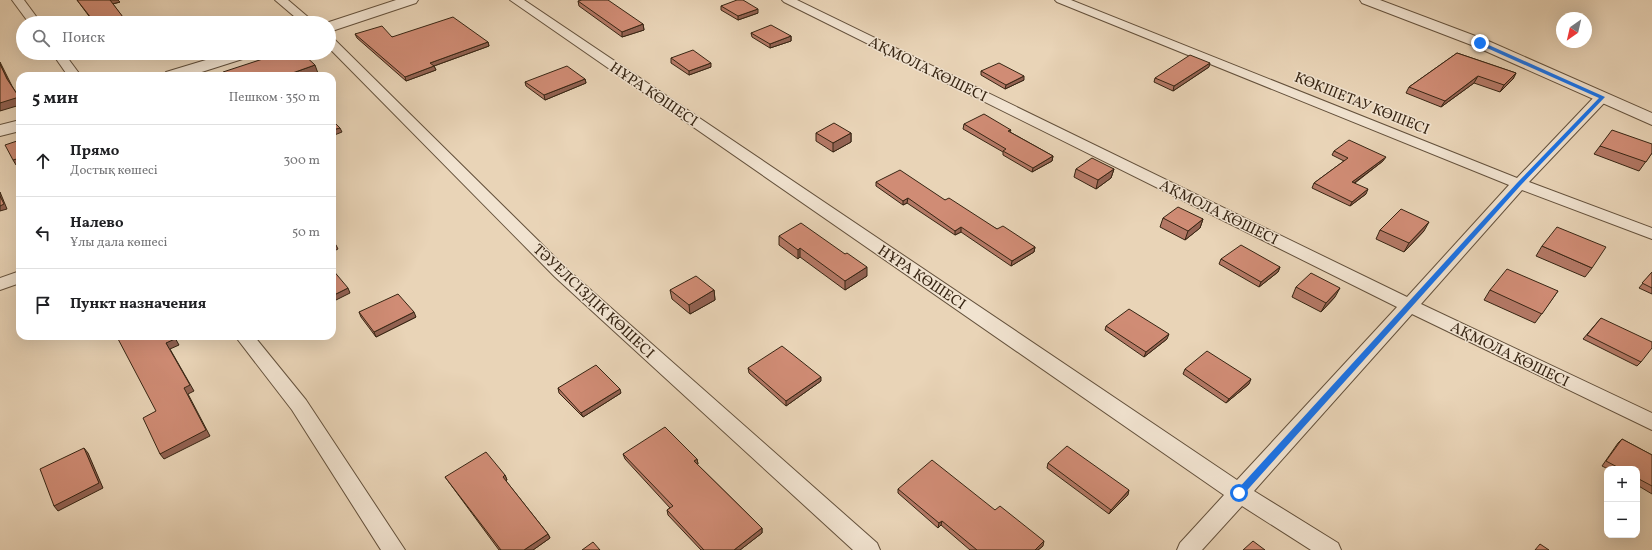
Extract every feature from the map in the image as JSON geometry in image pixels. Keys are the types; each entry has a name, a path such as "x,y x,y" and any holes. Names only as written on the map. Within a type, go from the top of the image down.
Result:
{"street":[{"path":"18,0 30,16"},
{"path":"281,0 300,16"},
{"path":"336,25 411,0"},
{"name":"НҰРА КӨШЕСІ","path":"516,0 1239,493 1330,550"},
{"name":"АҚМОЛА КӨШЕСІ","path":"788,0 1410,306 1652,422"},
{"name":"КӨКШЕТАУ КӨШЕСІ","path":"1061,0 1519,184 1652,234"},
{"path":"1367,0 1480,43 1652,120"},
{"name":"ТӘУЕЛСІЗДІК КӨШЕСІ","path":"336,48 561,273 869,550"},
{"path":"63,60 72,72"},
{"path":"185,72 223,60"},
{"path":"1188,550 1519,184 1602,97"},
{"path":"0,131 16,126"},
{"path":"0,284 16,278"},
{"path":"247,340 299,405 394,550"}],"building":[{"path":"77,0 110,0 122,16 90,16"},
{"path":"608,0 643,24 622,32 578,1"},
{"path":"737,0 743,0 758,9 738,16 721,6"},
{"path":"453,17 488,42 430,63 434,66 405,77 355,34 382,26 392,37"},
{"path":"771,25 791,36 770,44 751,33"},
{"path":"693,50 711,63 689,71 671,58"},
{"path":"1457,53 1516,73 1504,85 1478,76 1445,101 1409,87"},
{"path":"1190,55 1210,63 1174,86 1155,78"},
{"path":"260,60 310,60 315,65 295,72 223,72"},
{"path":"999,63 1024,76 1006,85 981,71"},
{"path":"0,64 7,79 16,92 16,98 0,103"},
{"path":"567,66 585,79 544,95 525,82"},
{"path":"984,114 1011,130 1008,131 1053,156 1033,168 1003,151 1006,149 964,124"},
{"path":"834,123 851,133 833,143 816,133"},
{"path":"1612,130 1652,144 1652,153 1646,162 1600,146"},
{"path":"1349,140 1386,157 1352,182 1368,189 1352,202 1314,183 1348,158 1334,151"},
{"path":"16,141 16,159 13,160 5,145"},
{"path":"1092,158 1114,169 1098,180 1076,169"},
{"path":"900,170 945,200 949,198 997,229 1003,226 1035,247 1012,261 961,227 955,231 908,198 903,201 876,182"},
{"path":"0,196 4,204 0,206"},
{"path":"1178,207 1203,219 1188,231 1163,218"},
{"path":"1401,209 1429,222 1409,243 1380,230"},
{"path":"801,223 845,254 847,253 867,267 845,281 800,248 798,250 779,236"},
{"path":"1557,227 1606,247 1592,268 1542,246"},
{"path":"1241,245 1280,267 1261,282 1221,259"},
{"path":"1507,269 1558,291 1542,314 1490,290"},
{"path":"1652,272 1652,288 1642,283"},
{"path":"1311,273 1340,288 1326,303 1296,287"},
{"path":"336,274 348,288 336,294"},
{"path":"696,276 714,290 689,305 670,290"},
{"path":"398,294 414,312 374,332 359,312"},
{"path":"1129,309 1169,334 1146,352 1106,326"},
{"path":"1601,318 1652,342 1652,348 1641,362 1587,335"},
{"path":"119,340 173,340 166,343 190,385 184,388 206,430 160,454 143,418 156,411"},
{"path":"782,346 821,377 786,401 748,368"},
{"path":"1207,351 1251,379 1229,399 1185,369"},
{"path":"596,365 620,389 581,413 558,388"},
{"path":"665,427 697,459 694,461 762,528 734,550 704,550 667,510 673,506 623,454"},
{"path":"1622,439 1652,455 1652,486 1640,480 1640,466 1615,466 1606,461"},
{"path":"1067,446 1129,490 1111,510 1048,463"},
{"path":"84,448 99,483 54,506 40,469"},
{"path":"486,452 505,475 503,477 548,534 524,550 501,550 445,477"},
{"path":"932,460 995,510 1000,506 1044,541 1035,550 977,550 942,521 939,523 898,489"},
{"path":"1253,541 1265,550 1243,550"},
{"path":"593,542 600,550 582,550"},
{"path":"1540,544 1549,550 1535,550"}],"route":[{"path":"1239,493 1519,184 1602,97 1480,43"}]}
